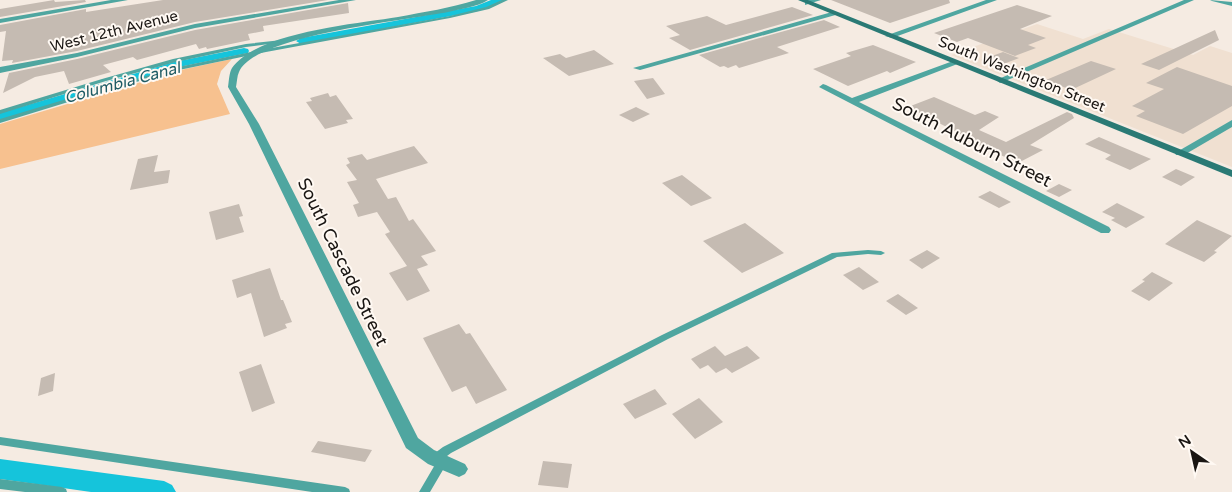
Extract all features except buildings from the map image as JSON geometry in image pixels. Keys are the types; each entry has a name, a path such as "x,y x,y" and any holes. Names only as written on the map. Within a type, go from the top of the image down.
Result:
{"main road":[{"name":"South Washington Street","path":"809,1 835,14 1232,174"}],"street":[{"path":"0,21 124,0"},
{"name":"West 12th Avenue","path":"0,70 77,55 195,26 352,0"},
{"path":"252,54 286,40 427,14 484,0"},
{"path":"889,36 993,0"},
{"path":"1000,80 1190,0"},
{"path":"1214,0 1232,4"},
{"path":"637,68 835,14"},
{"name":"South Cascade Street","path":"252,54 232,73 232,87 258,133 412,443 422,454 459,469"},
{"path":"853,102 956,62"},
{"name":"South Auburn Street","path":"823,86 1106,230"},
{"path":"1180,153 1232,123"}],"lane":[{"path":"0,121 105,88 204,63 450,17 487,8 506,0"},
{"path":"0,112 163,64 261,43 286,40"},
{"path":"424,492 438,462 447,450 665,337 835,255 868,252 881,253"},
{"path":"0,441 345,492"},
{"path":"0,484 62,492"}],"shaded area":[{"path":"1037,24 1083,39 1109,29 1193,55 1210,46 1232,53 1232,167 951,55"},
{"path":"232,59 221,71 217,84 230,114 0,169 0,124 185,69"}],"waterway":[{"name":"Columbia Canal","path":"301,41 478,8 500,0"},
{"name":"Columbia Canal","path":"0,117 178,64 244,51"},
{"name":"Columbia Canal","path":"0,469 164,492"}]}
